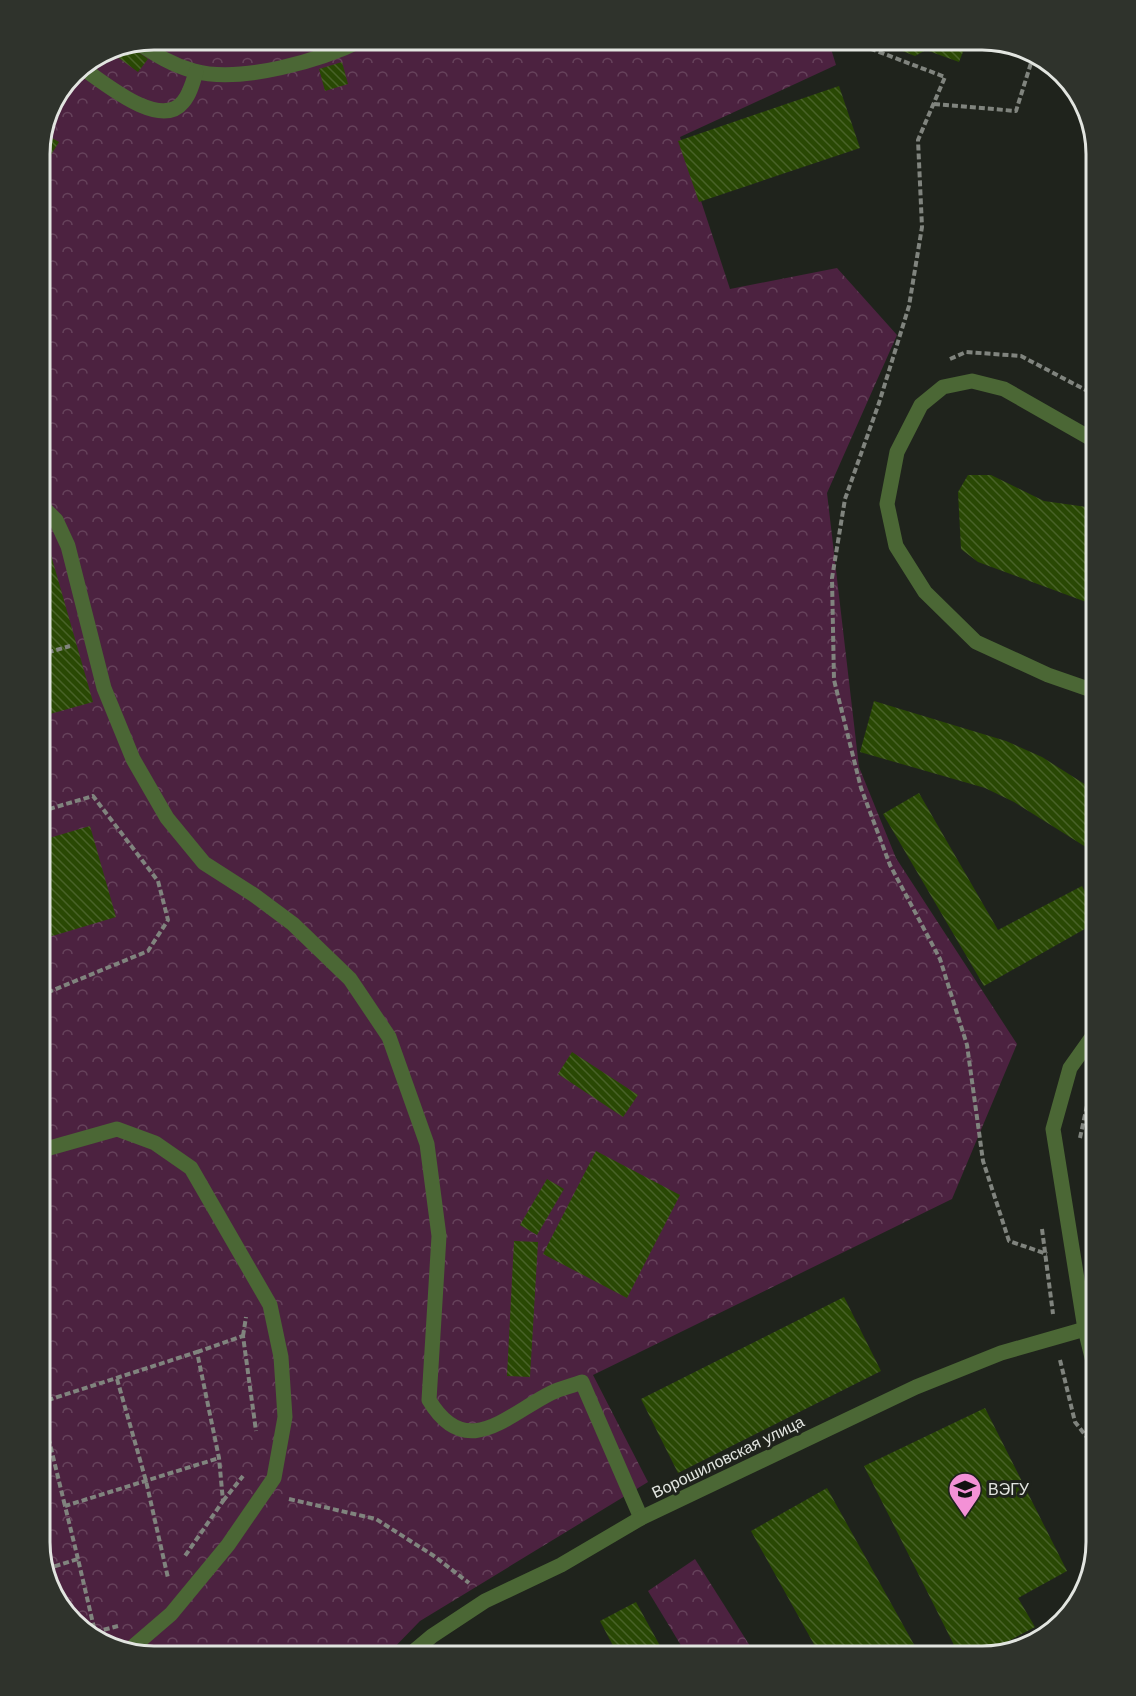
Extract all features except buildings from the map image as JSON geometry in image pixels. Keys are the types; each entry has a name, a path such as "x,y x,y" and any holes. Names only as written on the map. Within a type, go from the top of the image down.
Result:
{"street":[{"path":"149,50 164,61 196,72 231,75 272,69 343,50"},
{"path":"89,72 145,108 166,111 183,102 196,72"},
{"path":"1086,436 1004,389 972,381 943,387 921,405 897,452 887,504 896,546 919,583 976,642 1048,675 1086,688"},
{"path":"50,514 56,520 68,546 104,688 133,759 167,818 204,863 254,894 293,924 350,979 389,1037 427,1143 439,1236 429,1400 439,1416 452,1425 466,1431 483,1431 519,1414 551,1393 582,1382 641,1518"},
{"path":"1086,1045 1070,1068 1053,1129 1086,1333"},
{"path":"50,1147 117,1129 155,1143 190,1168 270,1305 281,1357 285,1417 274,1478 228,1545 171,1614 135,1645"},
{"name":"Ворошиловская улица","path":"420,1646 432,1635 485,1602 561,1565 641,1518 916,1387 1001,1353 1085,1329"}],"path":[{"path":"874,50 945,77 918,140 922,227 909,306 879,403 844,499 832,578 834,680 861,788 890,865 940,959 967,1045 984,1161 1009,1240 1047,1254"},
{"path":"934,104 1016,111 1031,63 1036,64"},
{"path":"946,360 966,352 1021,356 1086,390"},
{"path":"50,652 72,645"},
{"path":"50,809 93,796 158,881 168,920 148,951 50,991"},
{"path":"50,1400 243,1336 257,1436"},
{"path":"197,1352 219,1458 223,1501"},
{"path":"117,1379 146,1481 170,1585 175,1575"},
{"path":"50,1444 94,1627"},
{"path":"65,1506 219,1458"},
{"path":"184,1557 223,1501 249,1469"},
{"path":"264,1493 376,1519 468,1582 485,1602"},
{"path":"52,1567 78,1559"},
{"path":"99,1631 128,1624"}],"green space":[{"path":"831,50 836,65 680,137 730,289 837,268 897,335 827,493 859,767 896,858 1017,1044 952,1199 593,1375 648,1482 420,1621 396,1646 133,1645 107,1636 80,1616 63,1595 53,1570 50,1556 50,146 53,126 60,107 85,75 101,63 133,51"},
{"path":"695,1559 750,1646 681,1646 648,1591"}],"place":[{"name":"ВЭГУ","path":"965,1518"}]}
